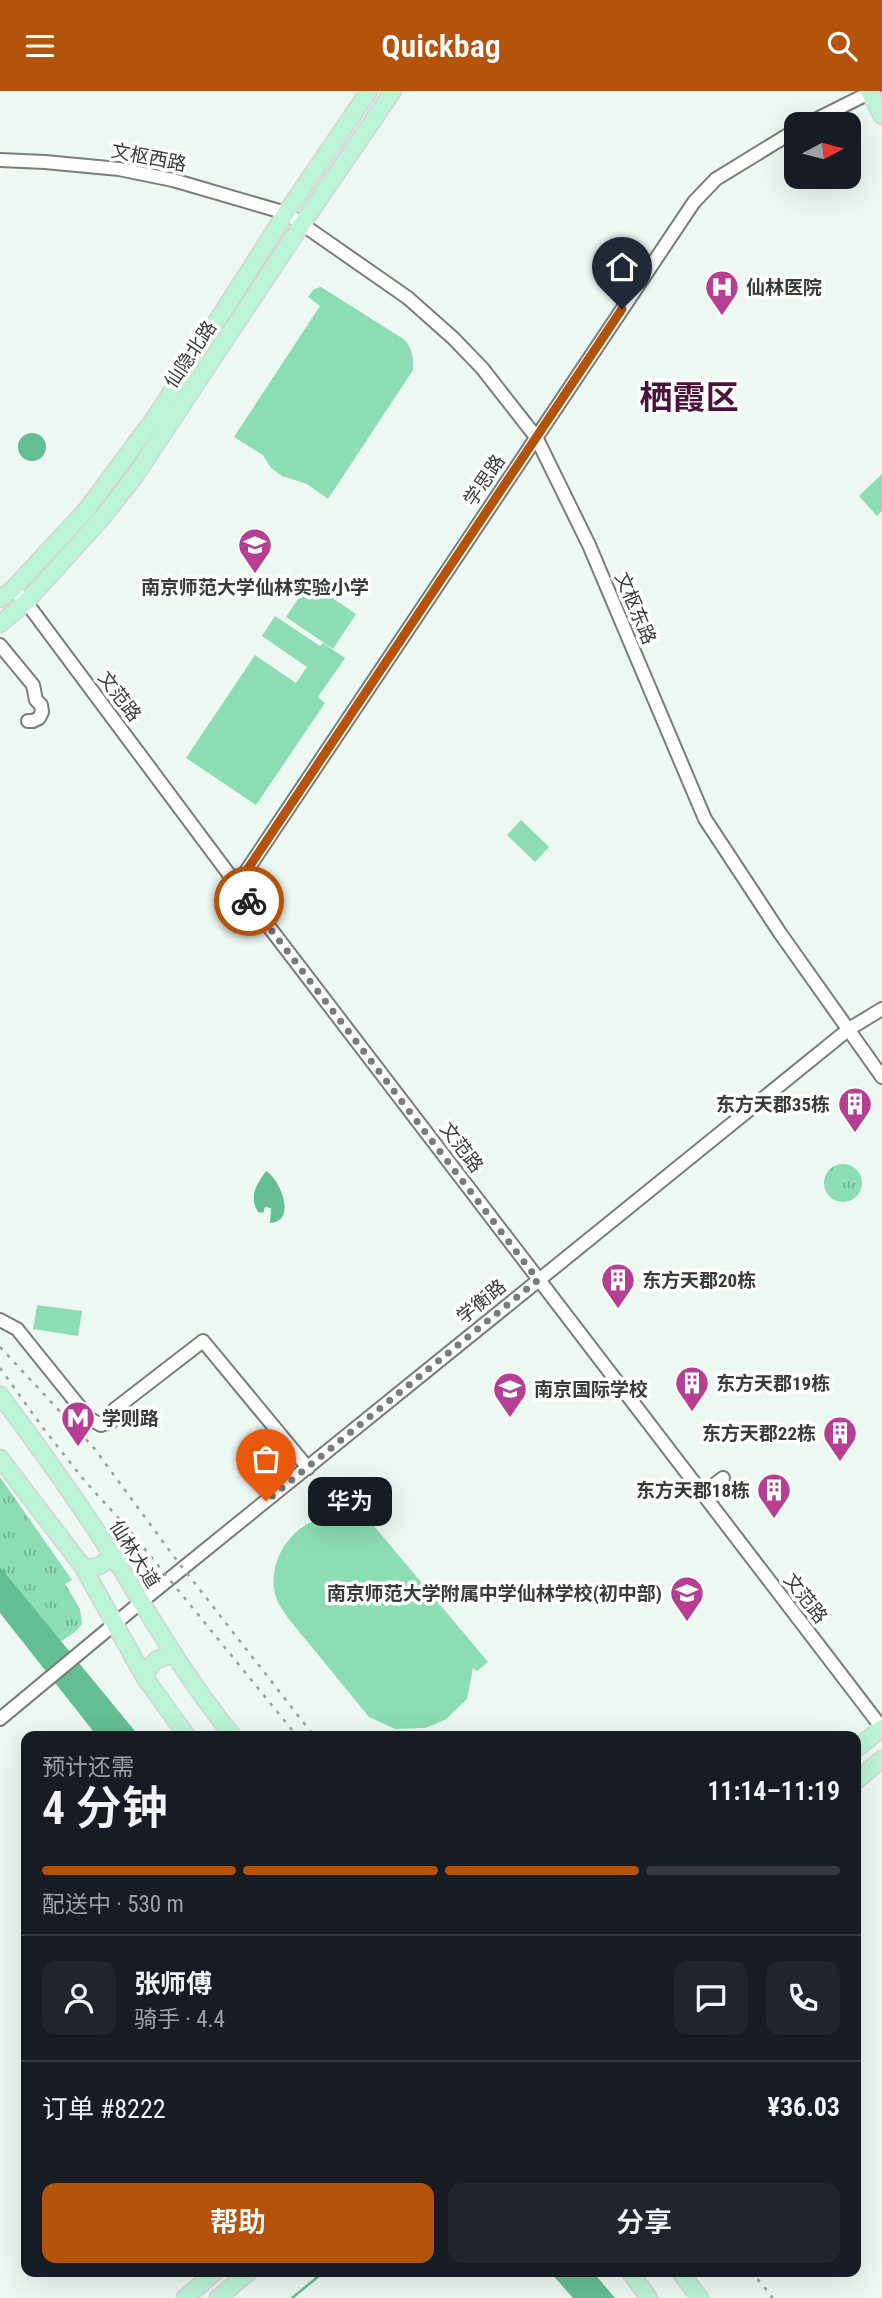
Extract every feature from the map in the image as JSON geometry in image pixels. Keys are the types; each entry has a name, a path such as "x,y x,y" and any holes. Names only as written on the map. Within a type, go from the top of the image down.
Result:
{"main road":[{"name":"仙隐北路","path":"0,599 13,589 88,509 156,416 286,213 369,91"},
{"name":"仙隐北路","path":"0,624 26,602 101,519 135,475 393,91"},
{"path":"870,91 882,115"},
{"name":"仙林大道","path":"0,1395 54,1466 174,1655 229,1731"},
{"path":"0,1458 83,1567 145,1678 183,1731"},
{"path":"83,1567 97,1568 105,1564 110,1553"},
{"path":"145,1678 150,1664 159,1657 174,1655"},
{"path":"861,1745 882,1728"},
{"path":"861,1777 882,1759"},
{"path":"184,2298 209,2277"},
{"path":"218,2298 243,2277"},
{"path":"633,2277 649,2298"},
{"path":"684,2277 700,2298"}],"street":[{"path":"830,112 870,91"},
{"name":"学思路","path":"237,885 694,202 716,179 784,137"},
{"name":"文枢西路","path":"0,160 119,169 173,180 286,213"},
{"name":"文枢东路","path":"286,213 417,306 482,368 536,437 589,545 705,819 780,933 882,1077"},
{"name":"文范路","path":"13,589 26,602 237,885 882,1728"},
{"path":"0,645 33,685 36,700 42,708 39,718 28,721"},
{"name":"学衡路","path":"141,1602 849,1029 882,1009"},
{"path":"0,1320 17,1329 90,1419 101,1425 112,1420 115,1409 203,1341 308,1468"},
{"path":"702,1494 723,1478"},
{"path":"0,1719 141,1602"}],"green space":[{"path":"321,287 405,340 411,350 413,362 413,370 328,499 307,484 282,476 271,468 263,455 234,437 320,306 308,297 314,289"},
{"path":"882,474 882,511 877,516 859,496"},
{"path":"309,582 356,614 333,649 286,617"},
{"path":"275,616 320,646 323,643 345,658 318,697 325,703 256,805 186,758 255,655 296,683 307,667 262,636"},
{"path":"521,820 549,847 535,862 507,835"},
{"path":"843,1164 856,1170 862,1183 856,1196 843,1202 830,1196 824,1183 830,1170"},
{"path":"37,1305 82,1311 78,1336 33,1329"},
{"path":"0,1477 72,1580 65,1584 80,1609 82,1624 59,1643 0,1568"},
{"path":"359,1508 488,1662 477,1671 473,1668 467,1699 445,1720 425,1728 395,1729 369,1717 292,1623 275,1594 274,1574 278,1560 293,1535 318,1519 348,1518"}],"shaded area":[{"path":"32,433 42,437 46,447 42,457 32,461 22,457 18,447 22,437"},
{"path":"266,1171 277,1183 285,1208 278,1221 270,1223 271,1208 265,1207 263,1213 258,1212 254,1201 257,1186"},
{"path":"0,1567 135,1731 93,1731 0,1613"},
{"path":"554,2277 597,2277 615,2298 573,2298"}],"waterway":[{"path":"292,2298 318,2277"}],"railway":[{"path":"0,1347 94,1448 172,1554 310,1731"},
{"path":"0,1368 84,1480 130,1531 293,1731"},
{"path":"756,2277 773,2298"}],"way so far":[{"path":"249,901 538,1280 266,1501"}],"place":[{"name":"仙林医院","path":"722,317"},
{"name":"南京师范大学仙林实验小学","path":"255,575"},
{"name":"东方天郡35栋","path":"855,1134"},
{"name":"东方天郡20栋","path":"618,1310"},
{"name":"东方天郡19栋","path":"692,1413"},
{"name":"南京国际学校","path":"510,1419"},
{"name":"学则路","path":"78,1448"},
{"name":"东方天郡22栋","path":"840,1463"},
{"name":"华为","path":"266,1501"},
{"name":"东方天郡18栋","path":"774,1520"},
{"name":"南京师范大学附属中学仙林学校(初中部)","path":"687,1623"}],"district":[{"name":"栖霞区","path":"689,397"}],"route":[{"path":"249,901 237,885 622,309"}]}
